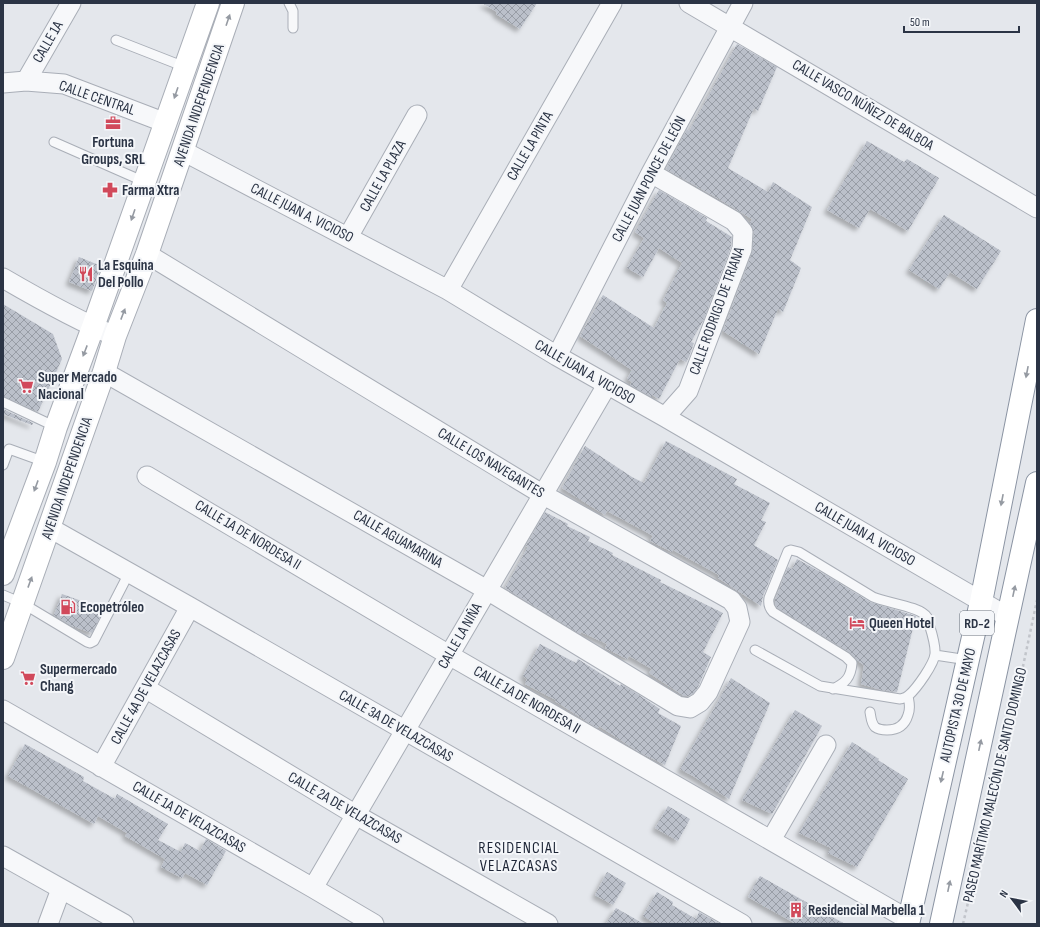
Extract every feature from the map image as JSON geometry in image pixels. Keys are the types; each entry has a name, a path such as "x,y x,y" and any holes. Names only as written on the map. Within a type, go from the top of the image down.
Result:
{"main road":[{"name":"AVENIDA INDEPENDENCIA","path":"3,574 94,327 208,3"},
{"name":"AVENIDA INDEPENDENCIA","path":"3,658 12,599 50,528 115,336 147,254 233,3"},
{"name":"AUTOPISTA 30 DE MAYO","path":"909,922 981,602 1037,320"},
{"name":"AUTOPISTA 30 DE MAYO","path":"941,924 1037,483"}],"street":[{"name":"CALLE 1A","path":"26,80 71,3"},
{"name":"CALLE LA PINTA","path":"448,290 612,3"},
{"name":"CALLE VASCO NÚÑEZ DE BALBOA","path":"689,3 1037,208"},
{"name":"CALLE JUAN PONCE DE LEÓN","path":"557,356 652,173 743,3"},
{"name":"CALLE CENTRAL","path":"3,83 26,80 64,84 166,123"},
{"name":"CALLE LA PLAZA","path":"348,237 417,114"},
{"name":"CALLE JUAN A. VICIOSO","path":"183,151 448,290 606,385 665,417 981,602 1008,616"},
{"name":"CALLE RODRIGO DE TRIANA","path":"652,173 734,221 743,232 742,249 688,391 665,417"},
{"name":"CALLE LOS NAVEGANTES","path":"147,254 542,494 731,600 737,608 740,622 708,692 700,702 690,708"},
{"path":"3,278 50,305 115,336"},
{"name":"CALLE AGUAMARINA","path":"104,372 487,590 678,706 690,708"},
{"name":"CALLE LA NIÑA","path":"313,888 606,385"},
{"name":"CALLE 1A DE NORDESA II","path":"148,476 449,655 771,840 909,922"},
{"name":"CALLE 3A DE VELAZCASAS","path":"50,528 742,924"},
{"name":"CALLE 4A DE VELAZCASAS","path":"101,767 190,607"},
{"name":"CALLE 2A DE VELAZCASAS","path":"145,688 356,815 548,924"},
{"name":"CALLE 1A DE VELAZCASAS","path":"3,710 374,924"},
{"path":"771,840 826,745"},
{"path":"3,856 124,924"},
{"path":"48,924 61,889"}],"lane":[{"path":"289,3 293,11 292,28"},
{"path":"116,40 185,67"},
{"path":"54,142 145,182"},
{"path":"3,402 56,428"},
{"path":"3,465 6,448 45,462"},
{"path":"755,650 820,686 833,689 900,699 908,696 925,675 934,660 935,648 925,614 917,609 879,600 799,552 791,550 788,551 768,604 773,612 846,657 852,664 848,679 833,689"},
{"path":"12,599 90,643 94,641 129,572"},
{"path":"935,655 968,660"},
{"path":"870,712 871,720 875,727 882,730 893,730 898,728 903,724 908,715 910,706 908,696"}],"path":[{"name":"PASEO MARÍTIMO MALECÓN DE SANTO DOMINGO","path":"963,924 1037,600"}],"building":[{"path":"482,3 537,3 520,29"},
{"path":"737,44 777,67 758,111 754,108 728,168 768,192 773,182 812,207 790,260 801,268 783,312 778,309 759,354 723,331 752,253 754,233 750,223 752,219 666,169 687,129 689,131"},
{"path":"867,141 904,162 907,159 939,178 908,231 870,209 859,228 827,210"},
{"path":"659,190 707,218 706,221 732,237 731,247 704,319 691,342 694,343 689,357 686,362 680,359 659,399 652,395 652,397 630,385 632,382 627,379 632,370 580,336 603,295 654,328 667,303 663,300 682,263 659,248 643,277 627,268 644,238 635,232"},
{"path":"944,215 1001,251 977,289 950,272 939,289 909,270"},
{"name":"La Esquina Del Pollo","path":"79,257 101,266 92,291 69,282"},
{"name":"Super Mercado Nacional","path":"3,304 53,334 62,359 38,412 3,396"},
{"path":"3,409 33,423 32,425 3,414"},
{"path":"666,441 737,479 734,484 770,503 761,520 766,522 754,545 778,560 763,596 761,606 718,578 719,575 673,550 672,552 650,541 653,536 607,511 605,515 562,488 585,446 632,477 644,483"},
{"path":"545,512 568,524 567,526 590,537 588,541 613,553 612,555 661,580 660,582 723,613 703,652 711,657 698,687 693,694 684,696 649,673 652,669 629,656 627,659 605,648 607,644 581,632 580,634 505,588 528,547 526,546"},
{"name":"Queen Hotel","path":"797,559 870,602 916,616 897,692 881,690 861,684 864,665 849,652 776,607 775,600 788,567 792,569"},
{"path":"62,594 104,609 92,633 72,626 54,615"},
{"path":"540,644 576,663 578,659 620,686 621,684 660,709 658,713 681,726 665,765 639,752 599,726 597,728 555,701 556,700 525,684 527,679 523,676"},
{"path":"731,678 770,703 729,799 680,769"},
{"path":"795,710 822,726 772,814 742,800"},
{"path":"852,742 908,779 857,867 828,853 831,848 799,833"},
{"path":"25,744 84,777 83,781 115,799 117,794 168,824 158,840 181,852 185,843 200,851 206,839 226,851 207,885 185,873 182,878 161,867 165,859 125,836 127,833 98,816 94,824 8,776"},
{"path":"668,806 690,819 678,841 655,828"},
{"path":"607,872 626,883 613,905 595,895"},
{"name":"Residencial Marbella 1","path":"760,876 845,924 796,924 748,897"},
{"path":"657,892 673,902 672,905 696,919 699,912 720,924 656,924 643,916"},
{"path":"616,908 644,924 606,924"}],"place":[{"name":"Fortuna Groups, SRL","path":"113,123"},
{"name":"Farma Xtra","path":"110,190"},
{"name":"La Esquina Del Pollo","path":"86,274"},
{"name":"Super Mercado Nacional","path":"26,386"},
{"name":"Ecopetróleo","path":"68,607"},
{"name":"Queen Hotel","path":"857,623"},
{"name":"Supermercado Chang","path":"28,678"},
{"name":"Residencial Marbella 1","path":"796,910"}],"district":[{"name":"RESIDENCIAL VELAZCASAS","path":"519,857"}]}
